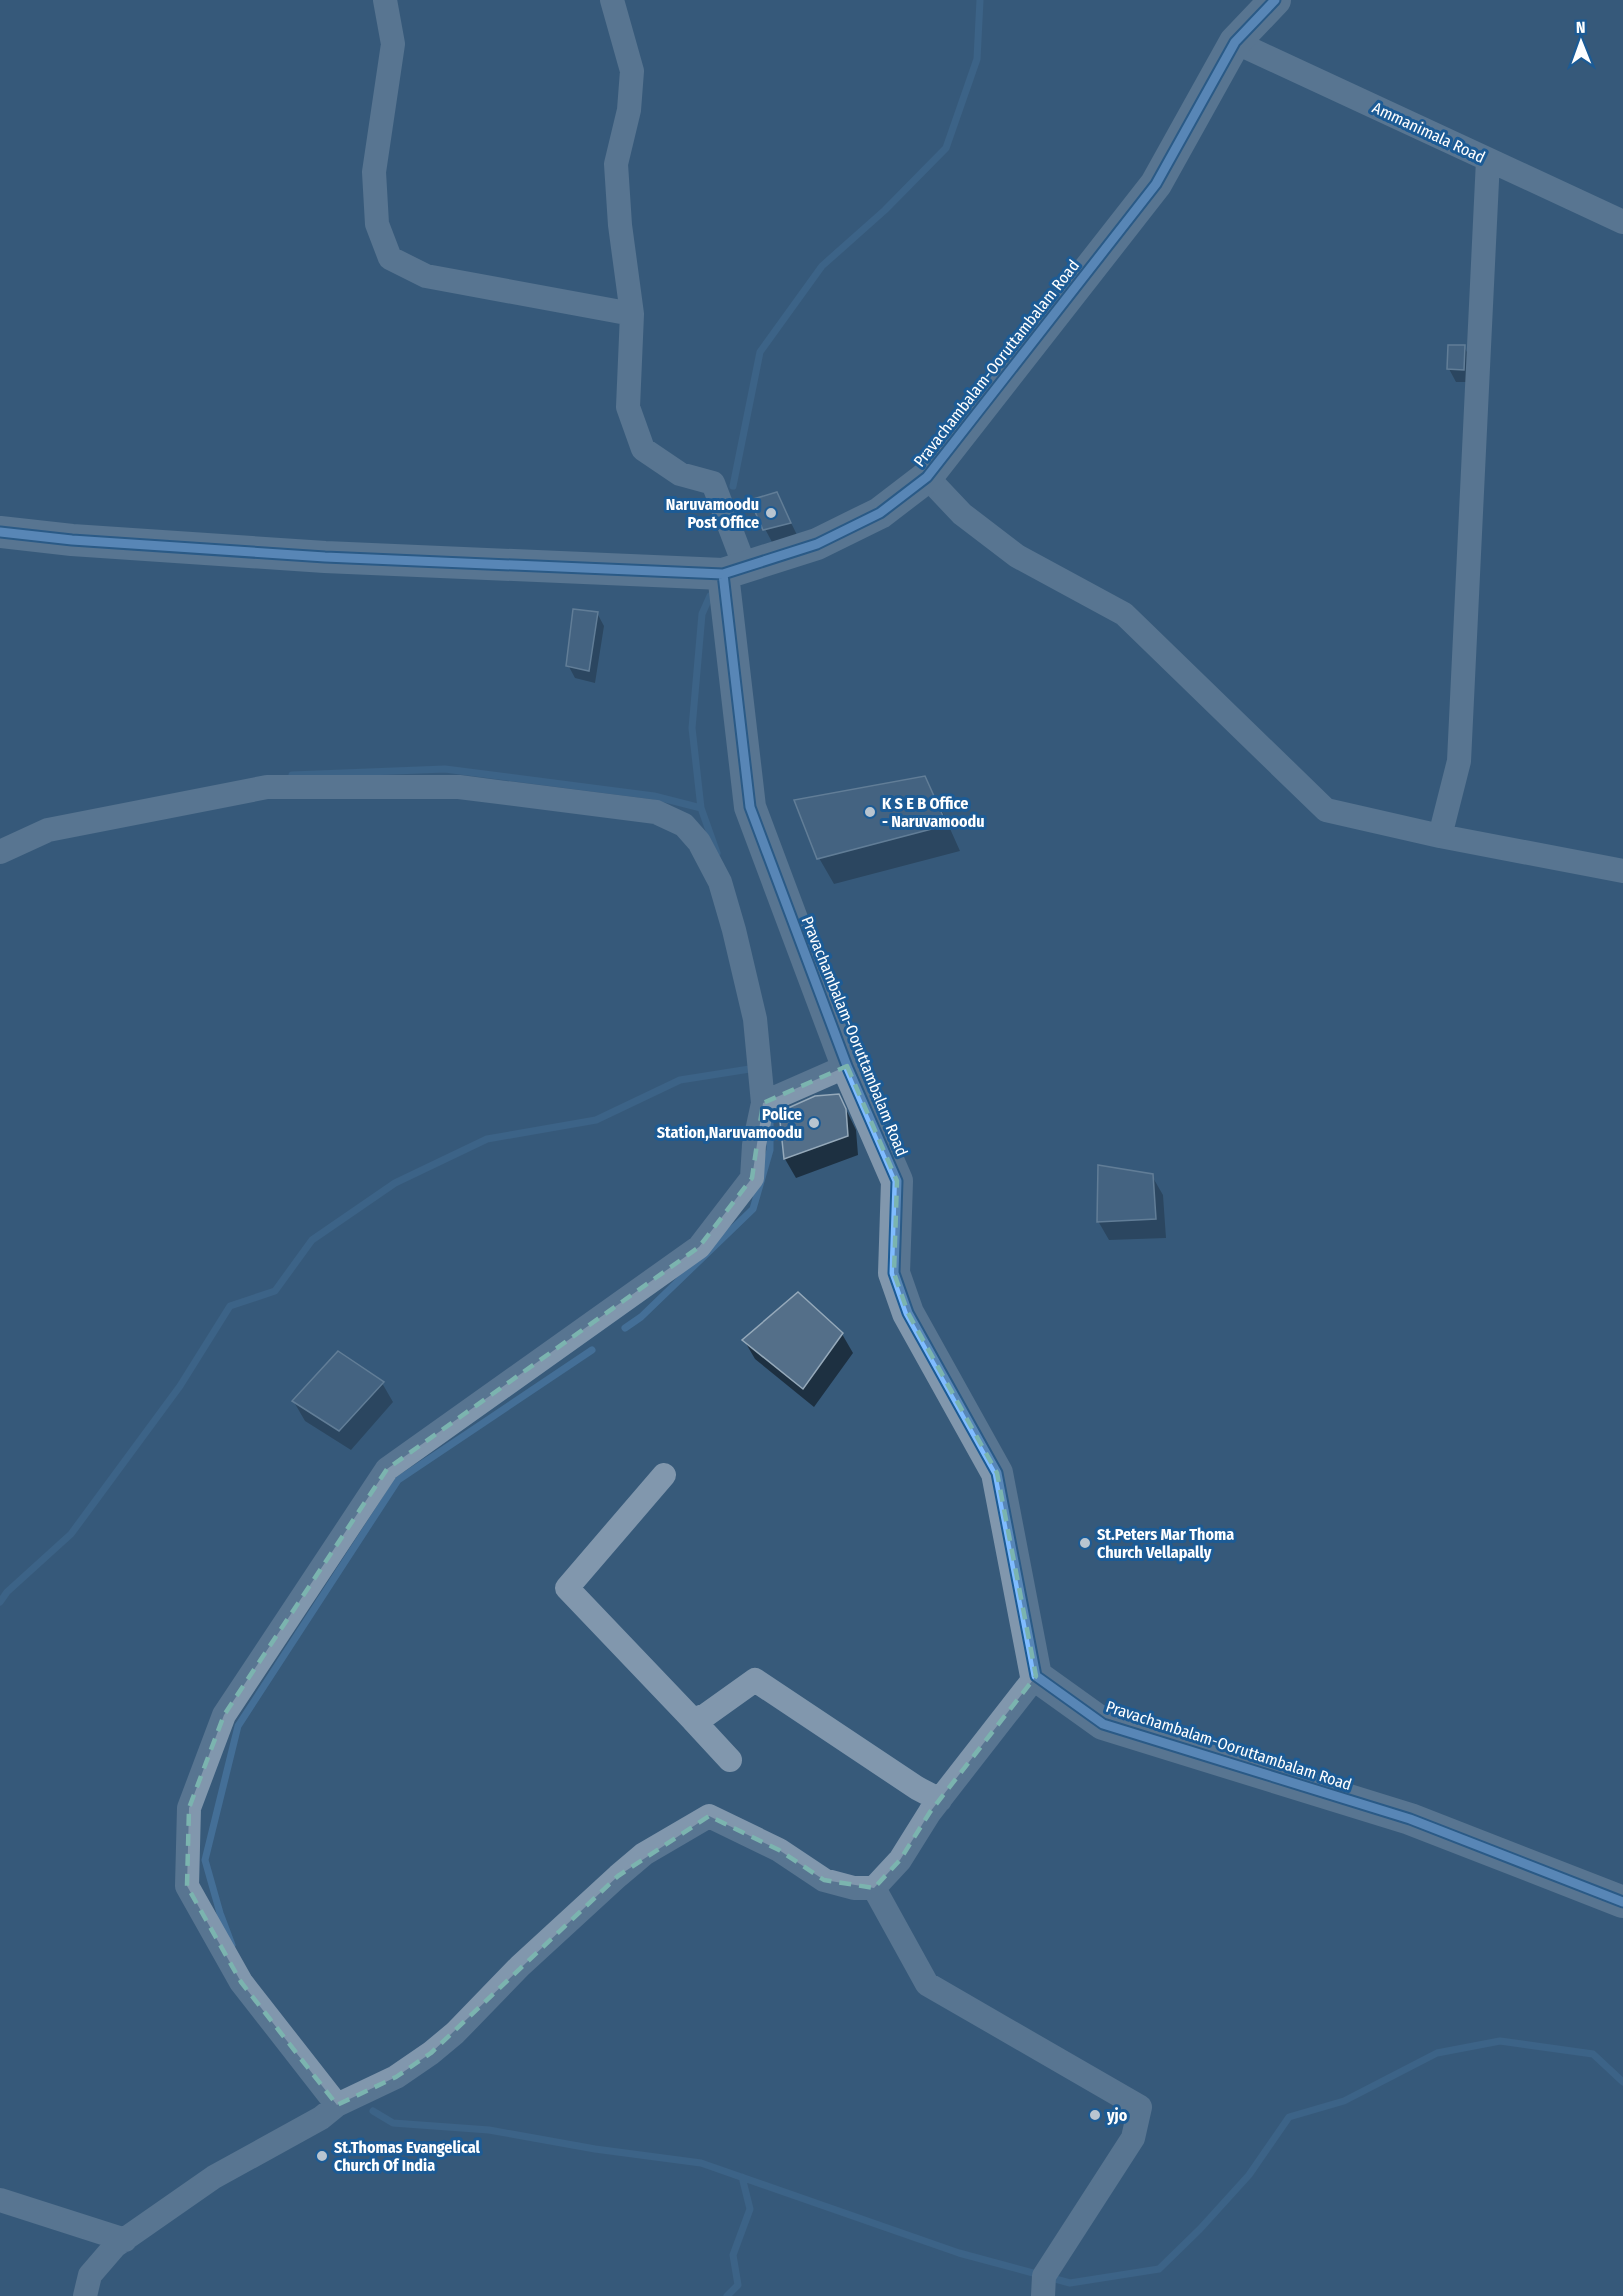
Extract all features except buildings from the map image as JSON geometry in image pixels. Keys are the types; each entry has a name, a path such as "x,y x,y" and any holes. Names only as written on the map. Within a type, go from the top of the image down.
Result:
{"street":[{"path":"385,0 393,44 374,172 377,224 390,258 426,276 632,314"},
{"path":"0,532 72,540 325,557 734,571 713,483 680,474 643,449 628,407 632,314 620,225 616,164 629,110 632,71 612,0"},
{"name":"Pravachambalam-Ooruttambalam Road","path":"1275,0 1235,42 1156,184 927,477 880,513 817,544 734,571 750,807 847,1066 897,1181 894,1273 908,1313 997,1473 1036,1676 1103,1724 1410,1819 1623,1902"},
{"name":"Ammanimala Road","path":"1235,42 1623,222"},
{"path":"1440,836 1459,761 1488,160"},
{"path":"927,477 962,514 1017,556 1124,614 1326,810 1440,836 1623,872"},
{"path":"0,852 48,830 267,787 459,788 656,812 684,825 699,842 720,882 734,930 755,1019 762,1092 754,1145 753,1178 699,1247 387,1469 224,1715 189,1808 187,1886 241,1982 337,2105"},
{"path":"762,1092 847,1066"},
{"path":"664,1475 567,1588 730,1760"},
{"path":"85,2296 90,2275 115,2247 214,2176 321,2118 337,2105 396,2077 431,2053 455,2033 520,1966 618,1876 644,1854 709,1816 779,1850 824,1880 854,1888 874,1888 900,1860 930,1812 1036,1676"},
{"path":"693,1720 706,1715 755,1680 917,1788 940,1800"},
{"path":"874,1888 927,1984 1140,2107 1133,2139 1044,2276 1043,2296"},
{"path":"0,2200 125,2240"}],"highlighted area":[{"path":"847,1066 897,1181 894,1273 908,1313 997,1473 1036,1676 930,1812 900,1860 874,1888 824,1880 779,1850 709,1816 618,1876 431,2053 396,2077 337,2105 241,1982 187,1886 189,1808 224,1715 387,1469 699,1247 752,1178 763,1103"}],"waterway":[{"path":"733,486 760,352 822,266 885,210 946,148 977,59 980,0"},
{"path":"701,808 692,728 702,614 710,596"},
{"path":"292,775 445,769 654,796 701,808 717,853"},
{"path":"0,1602 7,1592 71,1534 180,1386 230,1306 275,1291 312,1240 395,1183 487,1139 596,1120 680,1080 756,1068"},
{"path":"625,1328 641,1317 753,1209 770,1150 770,1118"},
{"path":"232,1945 205,1860 238,1726 398,1480 592,1350"},
{"path":"373,2111 393,2123 489,2130 595,2149 701,2163 959,2253 1070,2283 1159,2269 1200,2229 1249,2175 1289,2117 1344,2101 1437,2053 1500,2041 1593,2054 1623,2082"},
{"path":"727,2296 738,2285 733,2255 750,2209 742,2177"}],"cycle path":[{"path":"0,532 72,540 325,557 723,574 817,544 880,513 927,477 1156,184 1235,42 1275,0"},
{"path":"723,574 750,807 847,1066 897,1181 894,1273 908,1313 997,1473 1036,1676 1103,1724 1410,1819 1623,1902"}],"place":[{"name":"Naruvamoodu Post Office","path":"771,513"},
{"name":"K S E B Office - Naruvamoodu","path":"870,812"},
{"name":"Police Station,Naruvamoodu","path":"814,1123"},
{"name":"St.Peters Mar Thoma Church Vellapally","path":"1085,1543"},
{"name":"yjo","path":"1095,2115"},
{"name":"St.Thomas Evangelical Church Of India","path":"322,2156"}]}
